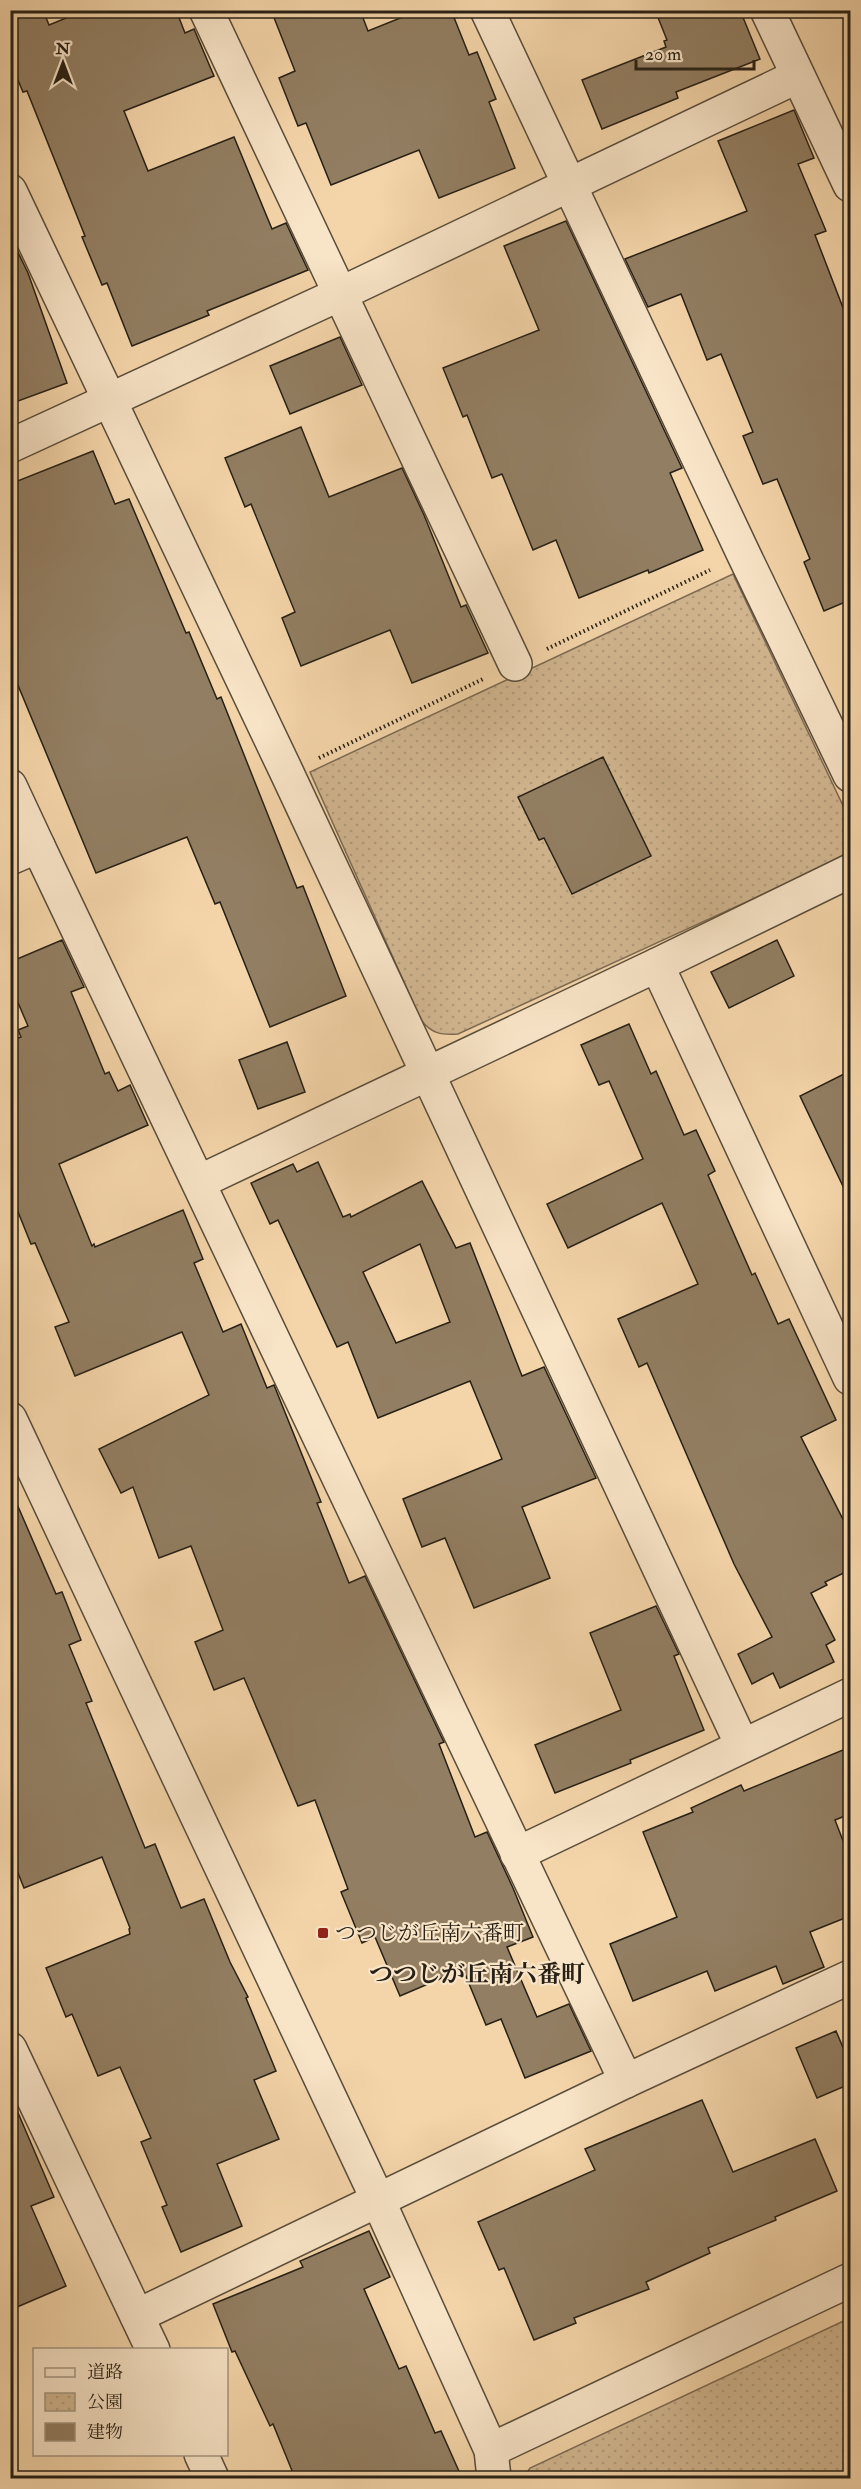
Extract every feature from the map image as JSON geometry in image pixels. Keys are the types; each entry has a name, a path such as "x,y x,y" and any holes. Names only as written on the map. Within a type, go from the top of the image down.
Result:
{"street":[{"path":"206,10 515,664"},
{"path":"487,10 738,544 850,775"},
{"path":"767,10 850,185"},
{"path":"10,446 340,294 568,183 798,76"},
{"path":"10,191 111,400 742,1746"},
{"path":"10,786 24,852 199,1182 626,2081"},
{"path":"199,1182 850,871"},
{"path":"657,965 850,1378"},
{"path":"10,1419 378,2200 493,2464 850,2280"},
{"path":"517,1854 850,1695"},
{"path":"137,2316 626,2081 850,1977"},
{"path":"10,2049 153,2348"},
{"path":"202,2456 212,2478"}],"green space":[{"path":"733,574 846,812 850,846 842,858 458,1034 442,1034 433,1031 421,1020 310,772"},
{"path":"850,2318 850,2478 523,2478 530,2468"}],"building":[{"path":"10,10 43,10 49,25 86,10 176,10 185,33 194,29 214,76 124,111 148,171 234,137 272,229 286,223 308,270 207,311 209,315 132,346 107,283 102,285 82,237 85,236 27,91 23,92 10,61"},
{"path":"271,10 360,10 368,31 420,10 451,10 469,55 477,52 496,99 489,102 515,168 439,198 419,150 331,185 306,123 298,126 279,78 295,71"},
{"path":"655,10 740,10 760,59 676,92 678,98 602,129 582,80 666,47 664,41 667,40"},
{"path":"794,110 814,158 798,164 826,231 815,235 850,326 850,600 824,611 804,562 810,559 777,479 763,484 743,436 753,432 721,354 707,360 681,294 648,307 625,259 747,211 718,141"},
{"path":"566,221 682,468 670,473 703,550 649,573 648,570 579,598 556,540 533,550 502,474 492,478 467,415 463,417 443,368 539,330 504,246"},
{"path":"10,236 28,273 67,383 10,404"},
{"path":"340,337 362,385 290,414 270,366"},
{"path":"301,427 329,497 402,468 424,515 461,607 466,605 488,653 412,683 390,630 301,666 282,618 295,612 251,504 245,507 225,458"},
{"path":"93,451 115,504 129,499 186,633 189,632 217,699 221,697 297,888 303,886 346,996 270,1027 220,902 215,904 187,837 96,873 10,666 10,484"},
{"path":"603,757 651,856 572,894 544,838 539,840 518,797"},
{"path":"62,940 84,987 71,992 105,1074 109,1072 118,1091 130,1085 148,1125 59,1164 92,1246 94,1244 95,1247 183,1210 203,1259 194,1263 223,1332 241,1324 267,1388 274,1385 321,1502 317,1503 349,1583 365,1576 444,1742 439,1744 475,1837 487,1832 513,1888 533,1937 507,1947 537,2017 569,2004 591,2051 525,2078 501,2019 486,2025 463,1969 400,1996 375,1937 362,1943 341,1892 348,1889 315,1800 298,1806 244,1678 214,1690 195,1642 223,1630 191,1546 159,1558 133,1487 121,1493 99,1449 209,1395 182,1332 75,1376 55,1327 69,1322 35,1243 31,1244 10,1192 10,1041 21,1037 18,1030 28,1026 10,984 10,962"},
{"path":"777,940 794,976 729,1008 711,972"},
{"path":"629,1024 651,1074 656,1071 684,1135 696,1130 715,1171 708,1175 752,1275 755,1273 778,1324 789,1319 836,1420 801,1437 850,1533 850,1570 825,1582 827,1585 811,1593 835,1640 826,1645 834,1662 780,1688 773,1673 752,1684 738,1654 772,1637 734,1564 647,1363 639,1367 618,1319 698,1284 662,1203 568,1248 547,1204 643,1159 609,1081 599,1085 581,1045"},
{"path":"287,1042 305,1092 258,1109 239,1060"},
{"path":"850,1071 850,1201 800,1096"},
{"path":"318,1162 343,1217 350,1214 351,1217 422,1181 456,1248 470,1243 522,1376 544,1367 596,1478 522,1507 550,1578 474,1608 445,1538 422,1547 403,1499 502,1459 470,1381 378,1418 348,1342 337,1347 278,1220 270,1224 251,1183 293,1164 297,1172","holes":["420,1244 450,1322 396,1343 363,1272"]},
{"path":"10,1488 56,1594 62,1592 81,1640 69,1645 92,1701 86,1703 145,1848 155,1844 181,1908 204,1899 230,1962 248,1997 246,1998 276,2071 254,2080 279,2139 217,2164 242,2226 181,2252 162,2207 167,2205 141,2142 151,2138 120,2067 98,2076 72,2014 66,2017 46,1968 130,1934 130,1928 102,1857 24,1888 10,1853"},
{"path":"656,1606 679,1654 674,1656 704,1730 630,1760 631,1763 555,1793 535,1745 621,1710 590,1633"},
{"path":"850,1747 850,1814 835,1820 850,1859 850,1916 810,1932 824,1967 783,1984 776,1966 715,1991 707,1971 633,2001 610,1944 677,1917 643,1832 693,1812 691,1808 741,1785 744,1791"},
{"path":"836,2031 850,2064 850,2084 817,2098 796,2048"},
{"path":"10,2094 54,2197 31,2206 66,2286 10,2310"},
{"path":"702,2100 733,2172 815,2139 837,2191 775,2217 776,2220 708,2248 710,2253 646,2282 649,2289 574,2318 576,2323 534,2340 504,2268 499,2270 478,2222 595,2170 585,2149"},
{"path":"369,2231 390,2277 364,2289 399,2369 406,2366 435,2433 441,2431 462,2478 295,2478 273,2424 270,2426 235,2351 232,2352 213,2304 303,2267 300,2261"}],"place":[{"name":"つつじが丘南六番町","path":"323,1933"}],"district":[{"name":"つつじが丘南六番町","path":"477,1974"}]}
